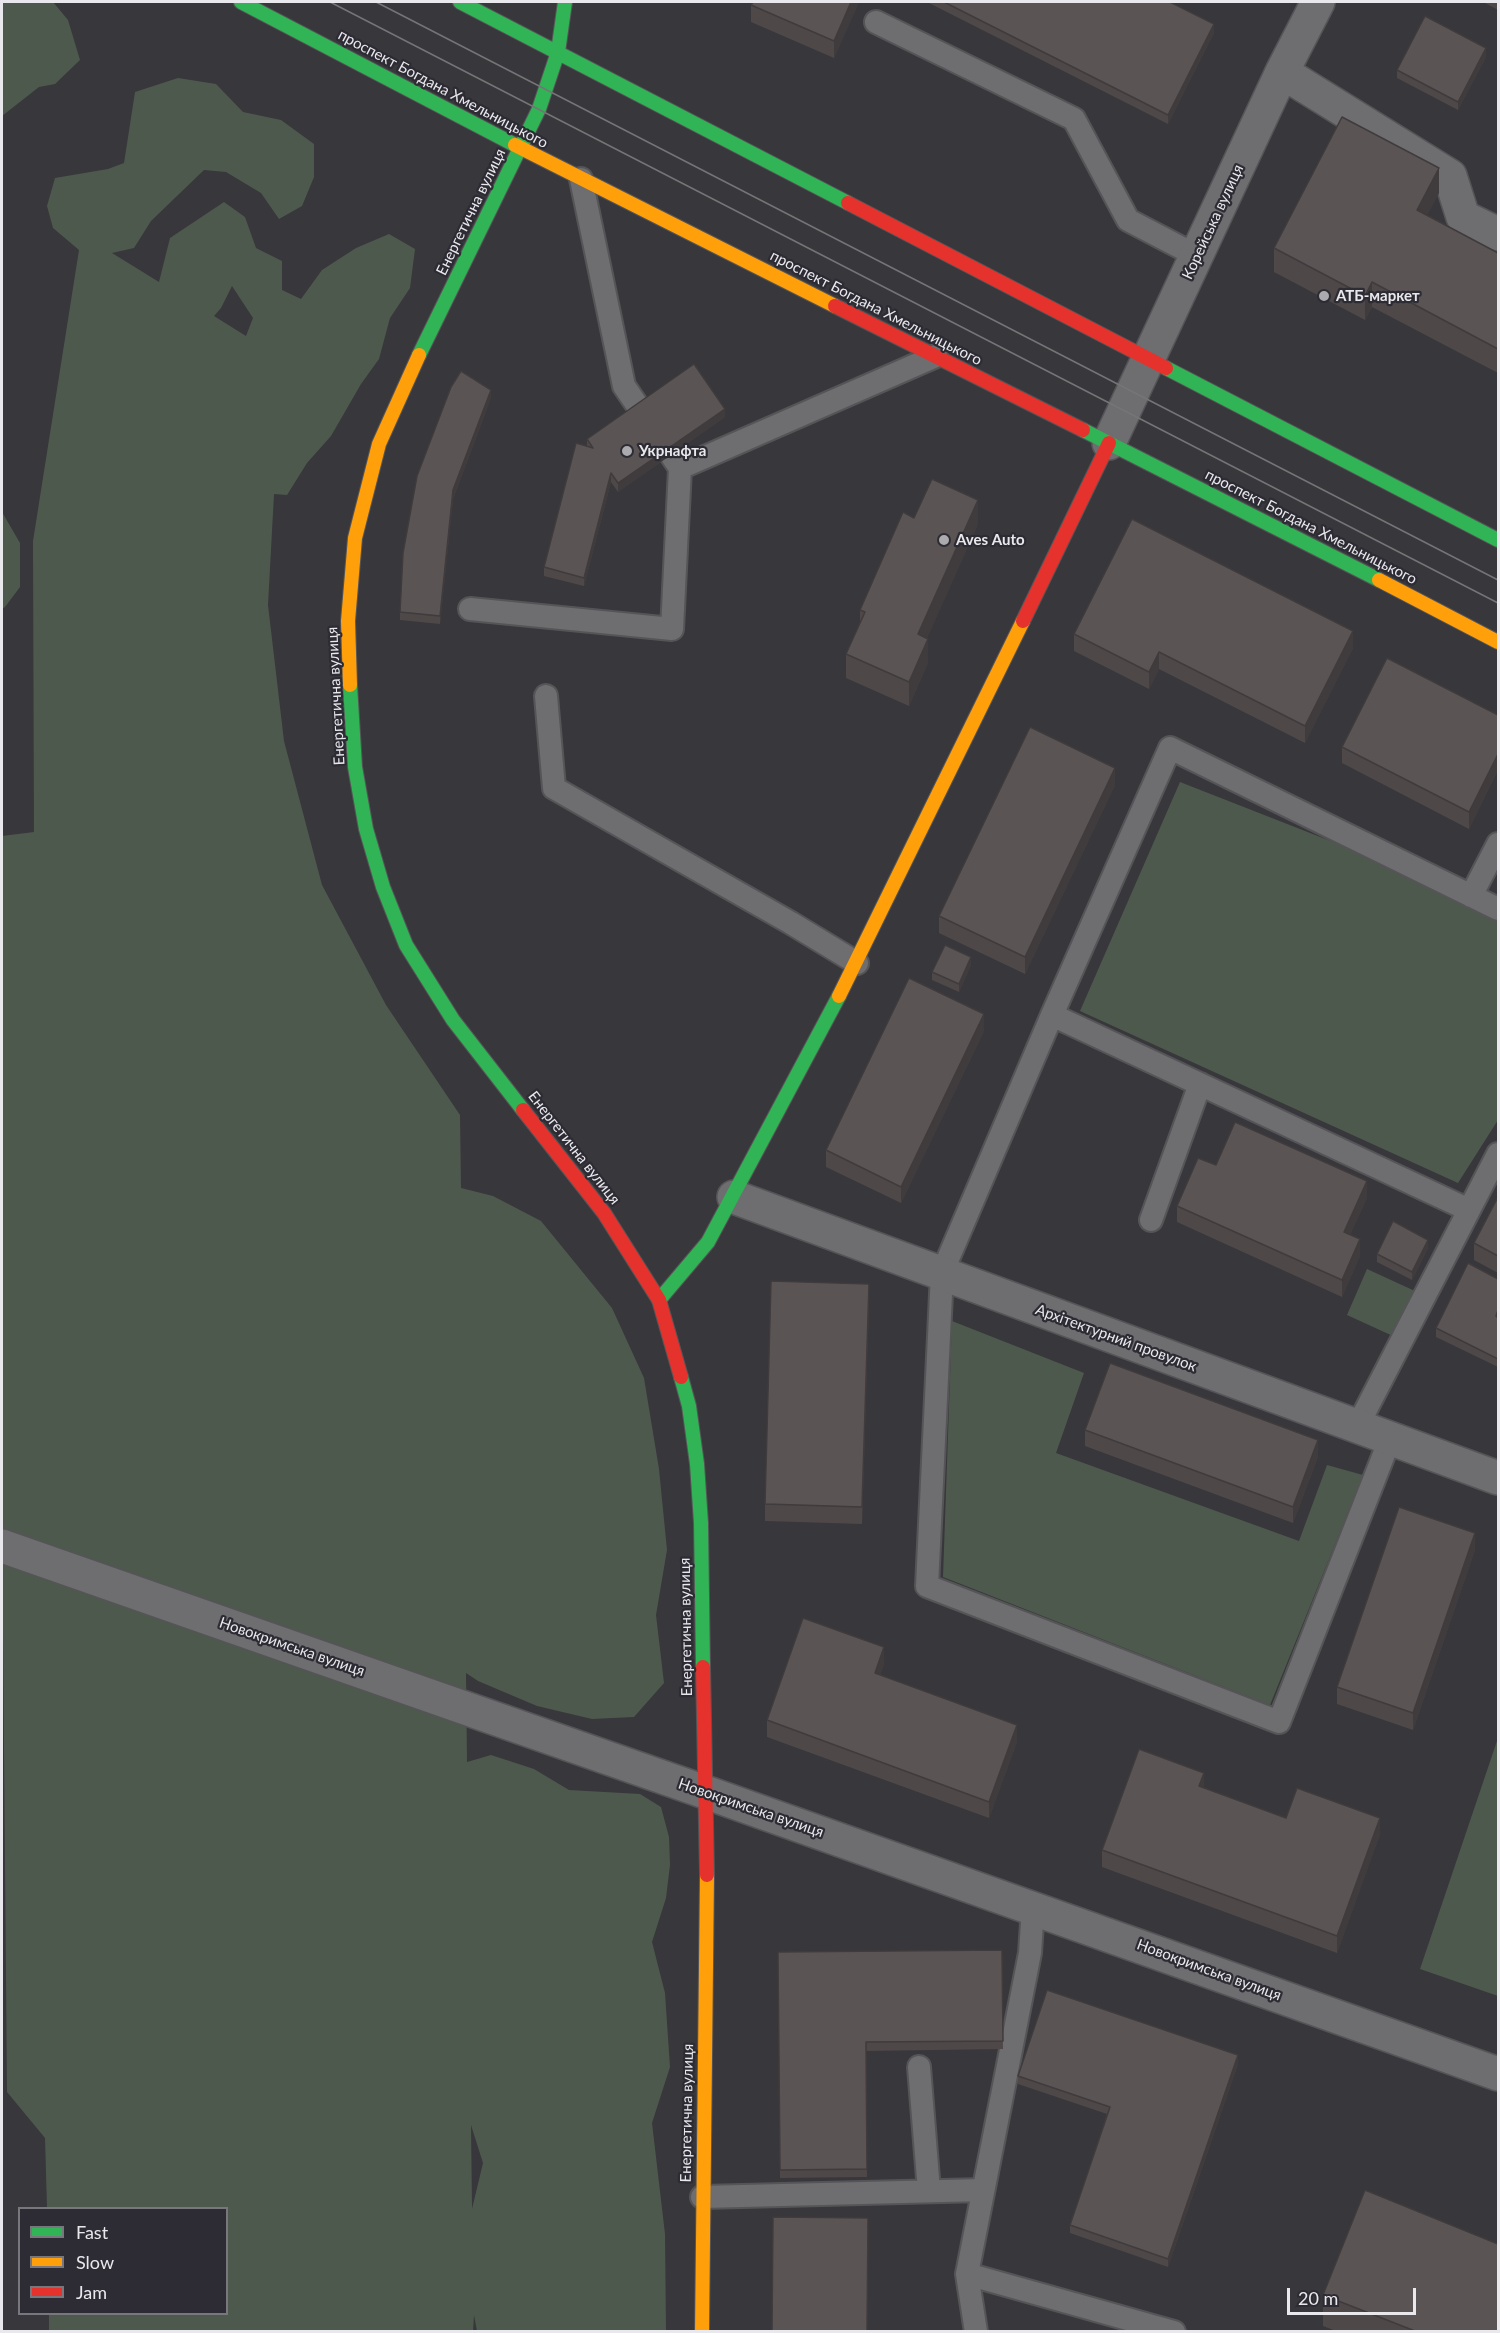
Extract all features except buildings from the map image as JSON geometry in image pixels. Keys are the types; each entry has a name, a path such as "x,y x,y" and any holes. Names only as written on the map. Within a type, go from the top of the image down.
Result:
{"main road":[{"name":"проспект Богдана Хмельницького","path":"241,2 581,179 1109,443 1498,642"},
{"path":"460,2 1498,540"},
{"name":"Енергетична вулиця","path":"566,2 558,52 539,109 418,356 379,444 355,538 348,621 350,706 355,767 366,829 382,887 406,945 453,1020 604,1213 659,1300 689,1406 697,1464 701,1523 707,1873 702,2331"},
{"path":"659,1300 708,1242 857,963 1109,443"}],"street":[{"name":"Корейська вулиця","path":"1109,443 1282,72 1318,2"},
{"path":"1282,72 1450,176 1463,217 1498,234"},
{"name":"Архітектурний провулок","path":"734,1197 1498,1478"},
{"name":"Новокримська вулиця","path":"2,1546 705,1792 1498,2074"}],"lane":[{"path":"876,22 1074,119 1128,220 1197,256"},
{"path":"470,609 672,629 680,468 624,386 581,179"},
{"path":"680,468 936,356"},
{"path":"546,696 554,788 857,963"},
{"path":"1390,1439 1279,1722 927,1586 942,1273 1052,1015 1170,748 1498,909"},
{"path":"1471,896 1498,844"},
{"path":"1052,1015 1469,1210"},
{"path":"1151,1220 1200,1084"},
{"path":"1357,1427 1498,1154"},
{"path":"976,2331 967,2274 1030,1953 1033,1908"},
{"path":"919,2067 929,2191"},
{"path":"702,2197 983,2190"},
{"path":"967,2274 1174,2331"}],"green space":[{"path":"2,2 53,2 68,20 80,60 55,84 39,87 2,116"},
{"path":"178,78 216,84 243,112 281,120 314,144 314,177 302,206 279,219 261,193 226,172 204,170 151,221 134,248 112,253 159,282 170,238 224,202 245,217 256,248 282,261 282,290 301,299 322,270 356,248 389,234 415,249 410,288 390,318 379,359 361,384 331,436 307,463 287,495 274,494 268,605 284,741 322,885 386,1005 460,1115 461,1188 493,1196 541,1221 612,1308 644,1378 659,1469 667,1550 656,1615 664,1683 634,1717 592,1719 537,1706 478,1681 466,1673 467,1762 491,1755 534,1769 569,1790 640,1794 661,1807 669,1837 670,1865 666,1898 652,1942 665,1993 670,2067 652,2123 665,2234 666,2331 477,2331 474,2315 473,2332 49,2331 49,2315 228,2315 228,2207 47,2207 45,2138 7,2092 2,1520 2,836 34,832 33,541 79,250 53,228 47,206 55,178 108,169 124,163 135,92","holes":["232,286 253,318 246,336 214,316 221,308","471,2125 483,2163 472,2209"]},
{"path":"2,512 20,543 20,587 2,609"},
{"path":"1180,782 1471,896 1498,909 1498,1120 1458,1183 1080,1011"},
{"path":"1367,1269 1415,1291 1395,1337 1347,1315"},
{"path":"952,1321 1084,1373 1056,1453 1299,1541 1327,1465 1363,1475 1270,1705 943,1577"},
{"path":"1498,1738 1498,1996 1420,1969"}],"tram line":[{"path":"330,2 1498,603"},
{"path":"376,2 1498,580"}],"traffic: fast":[{"path":"241,2 515,145"},
{"path":"460,2 848,203"},
{"path":"419,355 539,109 558,52 565,2"},
{"path":"1166,368 1498,540"},
{"path":"1083,430 1379,580"},
{"path":"350,685 355,767 366,829 383,887 406,945 453,1020 523,1110"},
{"path":"659,1300 708,1242 839,996"},
{"path":"681,1377 689,1406 697,1464 701,1523 703,1667"}],"traffic: slow":[{"path":"515,145 835,306"},
{"path":"350,685 348,621 355,538 379,444 419,355"},
{"path":"1379,580 1498,642"},
{"path":"839,996 1023,621"},
{"path":"702,2332 707,1875"}],"traffic: jam":[{"path":"848,203 1166,368"},
{"path":"835,306 1083,430"},
{"path":"1023,621 1109,443"},
{"path":"523,1110 604,1213 659,1300 681,1377"},
{"path":"703,1667 707,1875"}],"place":[{"name":"АТБ-маркет","path":"1324,296"},
{"name":"Укрнафта","path":"627,451"},
{"name":"Aves Auto","path":"944,540"}]}
